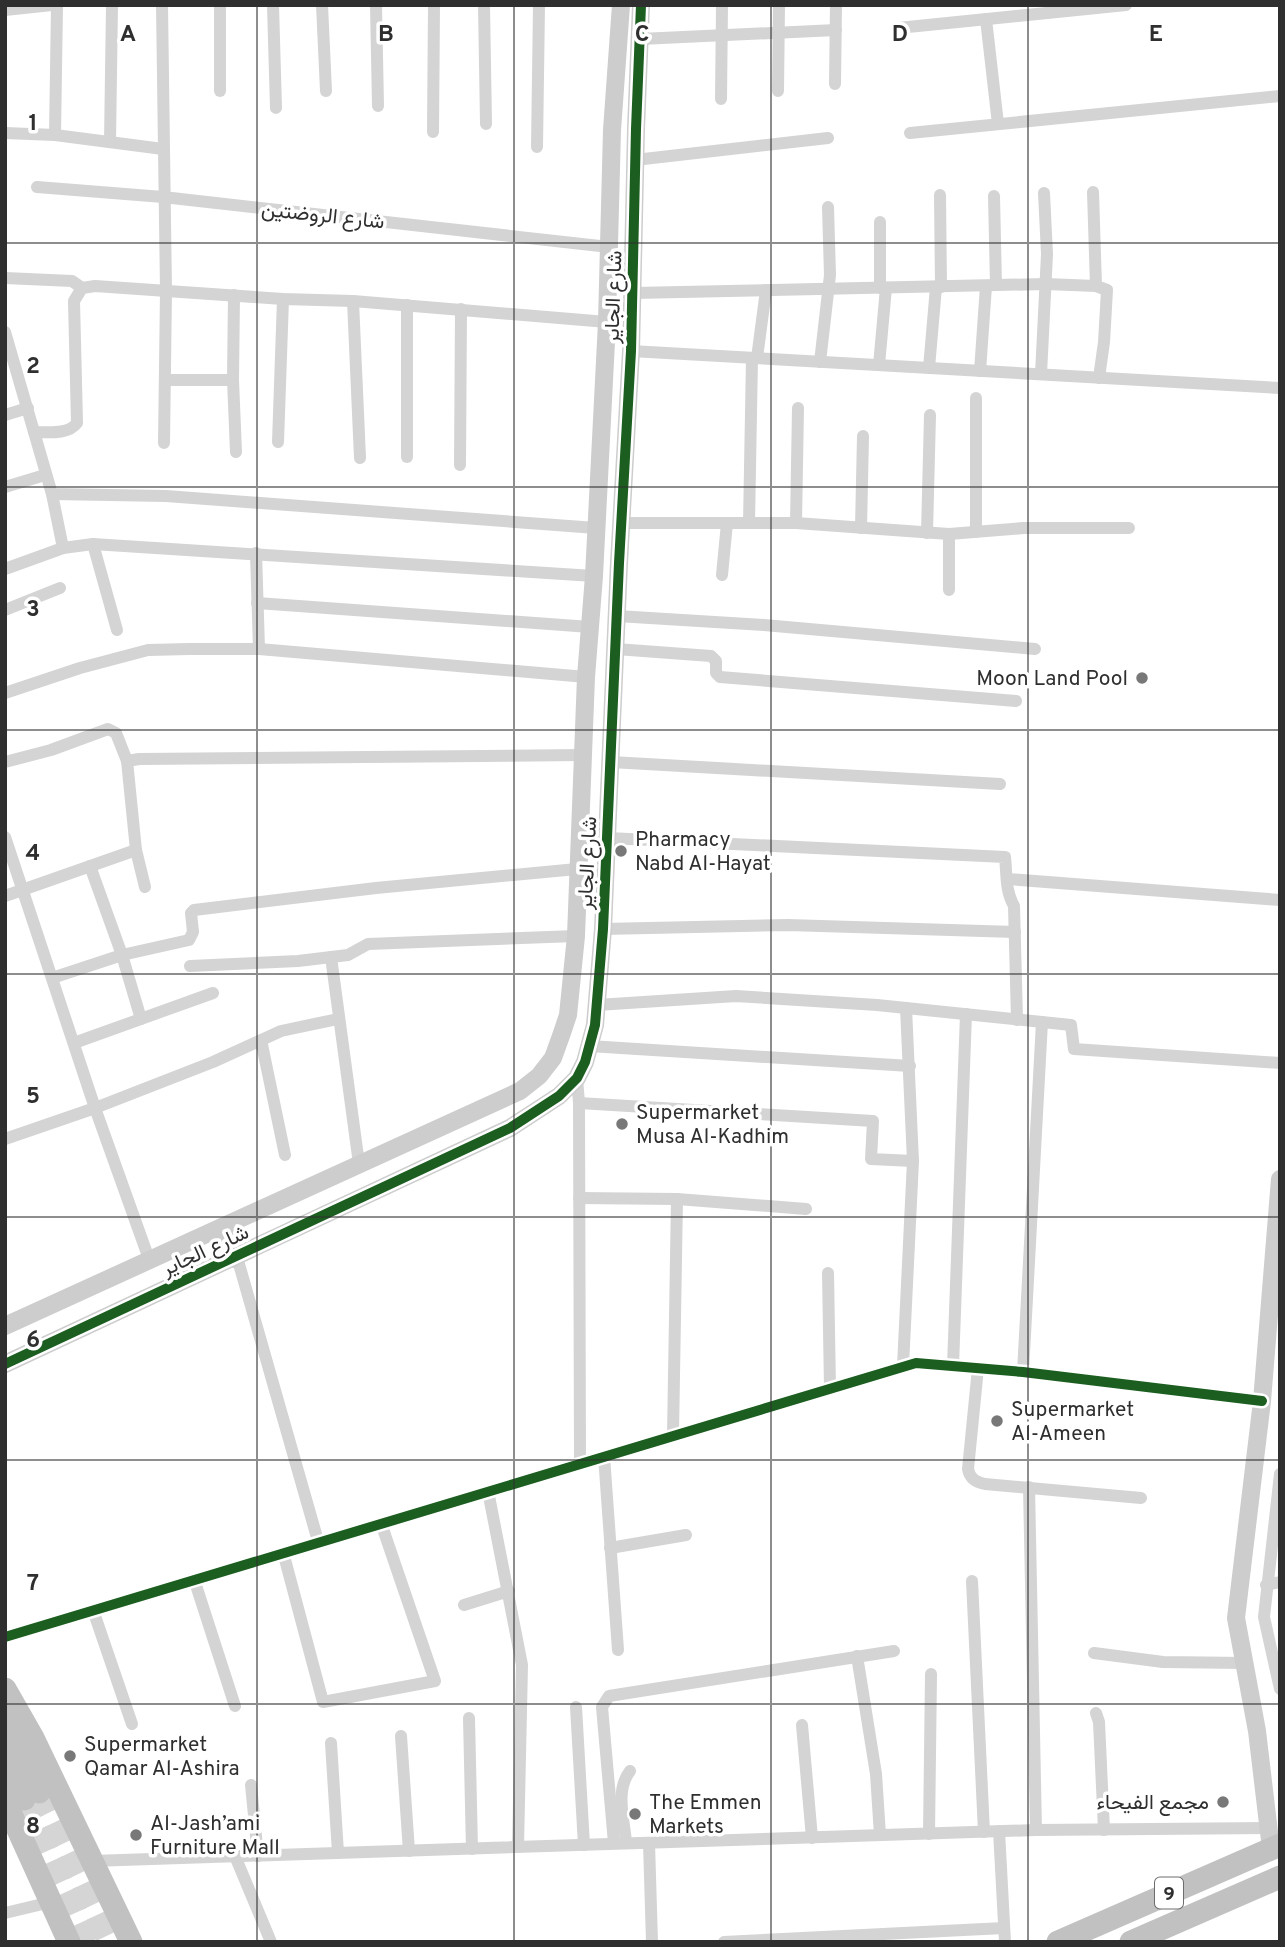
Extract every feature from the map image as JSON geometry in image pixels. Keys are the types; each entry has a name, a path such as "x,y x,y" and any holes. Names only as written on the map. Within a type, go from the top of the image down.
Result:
{"highway":[{"path":"5,1689 33,1738 131,1942"},
{"path":"5,1720 51,1902 69,1942"},
{"path":"5,1761 23,1797"},
{"name":"9","path":"1058,1942 1273,1841"},
{"name":"9","path":"1131,1942 1280,1877"}],"street":[{"path":"5,10 52,5"},
{"path":"55,135 57,5"},
{"path":"110,142 112,5"},
{"path":"162,5 166,291 164,443"},
{"path":"220,5 220,91"},
{"path":"273,5 276,107"},
{"path":"322,5 326,91"},
{"path":"376,5 378,106"},
{"path":"433,132 434,5"},
{"path":"484,5 486,124"},
{"path":"537,148 539,5"},
{"name":"شارع الجاير","path":"5,1326 520,1091 539,1076 553,1058 568,1015 576,936 586,677 607,322 612,130 621,5"},
{"name":"شارع الجاير","path":"5,1364 510,1128 559,1096 576,1078 585,1062 597,1005 608,838 634,293 635,160 642,5"},
{"path":"722,5 722,99"},
{"path":"778,91 779,5"},
{"path":"835,84 836,5"},
{"path":"898,28 1126,5"},
{"path":"986,19 998,124"},
{"path":"640,39 836,30"},
{"path":"910,133 1280,96"},
{"path":"612,130 636,129"},
{"path":"5,133 55,135 163,149"},
{"path":"635,160 828,138"},
{"name":"شارع الروضتين","path":"37,187 163,197 608,247"},
{"path":"1041,374 1046,284 1044,192"},
{"path":"1093,192 1096,286"},
{"path":"929,368 938,287 940,195"},
{"path":"980,371 991,286 994,196"},
{"path":"820,362 830,275 828,207"},
{"path":"879,365 883,288 880,222"},
{"path":"5,278 72,281 82,288 95,286 353,301 607,322"},
{"path":"634,293 1046,284 1096,286 1107,290 1099,378"},
{"path":"34,432 68,431 77,423 74,301 82,288"},
{"path":"749,523 755,358 766,290"},
{"path":"234,295 236,452"},
{"path":"278,442 283,299"},
{"path":"353,301 360,458"},
{"path":"407,305 407,457"},
{"path":"460,465 461,309"},
{"path":"5,332 10,368 28,408 52,494 62,548"},
{"path":"631,351 1280,388"},
{"path":"165,380 233,380"},
{"path":"976,398 976,532"},
{"path":"5,415 28,408"},
{"path":"796,523 798,408"},
{"path":"927,533 930,415"},
{"path":"861,528 863,436"},
{"path":"5,487 45,475"},
{"path":"52,494 166,496 596,528"},
{"path":"621,523 796,523 949,534 1024,528 1129,528"},
{"path":"722,575 726,523"},
{"path":"949,534 949,590"},
{"path":"93,544 117,631"},
{"path":"5,569 62,548 93,544 594,576"},
{"path":"256,553 259,649"},
{"path":"5,610 61,587"},
{"path":"257,604 590,627"},
{"path":"617,616 764,625 1035,649"},
{"path":"5,693 80,668 148,650 259,649 586,677"},
{"path":"615,649 711,656 716,661 716,673 720,677 1016,701"},
{"path":"5,762 108,729 116,733 127,761 136,850 145,887"},
{"path":"127,761 583,755"},
{"path":"611,762 1000,784"},
{"path":"5,837 95,1108 149,1259"},
{"path":"608,838 1004,857 1008,879 1006,892 1014,906 1017,1020"},
{"path":"5,896 136,850"},
{"path":"90,866 141,1018"},
{"path":"52,978 122,955 189,940 193,932 191,913 194,910 376,888 578,869"},
{"path":"1008,879 1280,900"},
{"path":"603,929 788,925 1015,932"},
{"path":"190,966 348,955 368,944 576,936"},
{"path":"331,957 359,1164"},
{"path":"74,1043 213,993"},
{"path":"597,1005 736,996 906,1008 1071,1025 1074,1049 1280,1063"},
{"path":"903,1366 912,1161 906,1008"},
{"path":"953,1366 966,1014"},
{"path":"5,1139 95,1108 213,1062 281,1031 338,1019"},
{"path":"1023,1372 1042,1022"},
{"path":"261,1040 285,1155"},
{"path":"589,1046 909,1066"},
{"path":"576,1078 579,1103 580,1463"},
{"path":"579,1103 873,1121 871,1159 912,1161"},
{"path":"92,1861 1035,1830 1104,1830 1273,1841 1257,1731 1236,1618 1262,1401 1280,1180"},
{"path":"579,1198 677,1199 806,1209"},
{"path":"673,1435 677,1199"},
{"path":"222,1227 234,1258 318,1541"},
{"path":"828,1273 830,1388"},
{"path":"5,1637 916,1363 1023,1372 1262,1401"},
{"path":"978,1368 968,1469 976,1482 1141,1498"},
{"path":"604,1456 618,1650"},
{"path":"1280,1475 1264,1617 1276,1660 1280,1689"},
{"path":"1029,1487 1035,1830"},
{"path":"488,1491 522,1665 518,1847"},
{"path":"283,1552 323,1702 435,1681 381,1523"},
{"path":"610,1548 686,1535"},
{"path":"194,1579 234,1706"},
{"path":"972,1581 984,1832"},
{"path":"1266,1585 1280,1582"},
{"path":"464,1605 509,1591"},
{"path":"93,1610 132,1724"},
{"path":"620,1842 602,1707 609,1696 894,1651"},
{"path":"1094,1653 1163,1662 1245,1663"},
{"path":"857,1656 876,1774 880,1835"},
{"path":"929,1833 931,1674"},
{"path":"576,1707 584,1845"},
{"path":"1096,1713 1099,1721 1104,1830"},
{"path":"469,1718 472,1849"},
{"path":"802,1725 812,1838"},
{"path":"401,1736 409,1851"},
{"path":"331,1743 338,1853"},
{"path":"620,1842 621,1793 631,1771"},
{"path":"251,1785 258,1856"},
{"path":"999,1831 1005,1942"},
{"path":"649,1843 652,1942"},
{"path":"236,1856 271,1942"},
{"path":"5,1913 51,1902"},
{"path":"724,1942 1004,1928"}],"tunnel":[{"path":"39,1792 110,1942"},
{"path":"24,1799 90,1942"}],"cycle path":[{"path":"5,1364 510,1128 559,1096 577,1078 585,1062 595,1025 603,929 631,351 641,5"},
{"path":"5,1637 916,1363 1023,1372 1262,1401"}],"place":[{"name":"Moon Land Pool","path":"1142,678"},
{"name":"Pharmacy Nabd Al-Hayat","path":"621,851"},
{"name":"Supermarket Musa Al-Kadhim","path":"622,1124"},
{"name":"Supermarket Al-Ameen","path":"997,1421"},
{"name":"Supermarket Qamar Al-Ashira","path":"70,1756"},
{"name":"مجمع الفيحاء","path":"1223,1802"},
{"name":"The Emmen Markets","path":"635,1814"},
{"name":"Al-Jash’ami Furniture Mall","path":"136,1835"}]}
